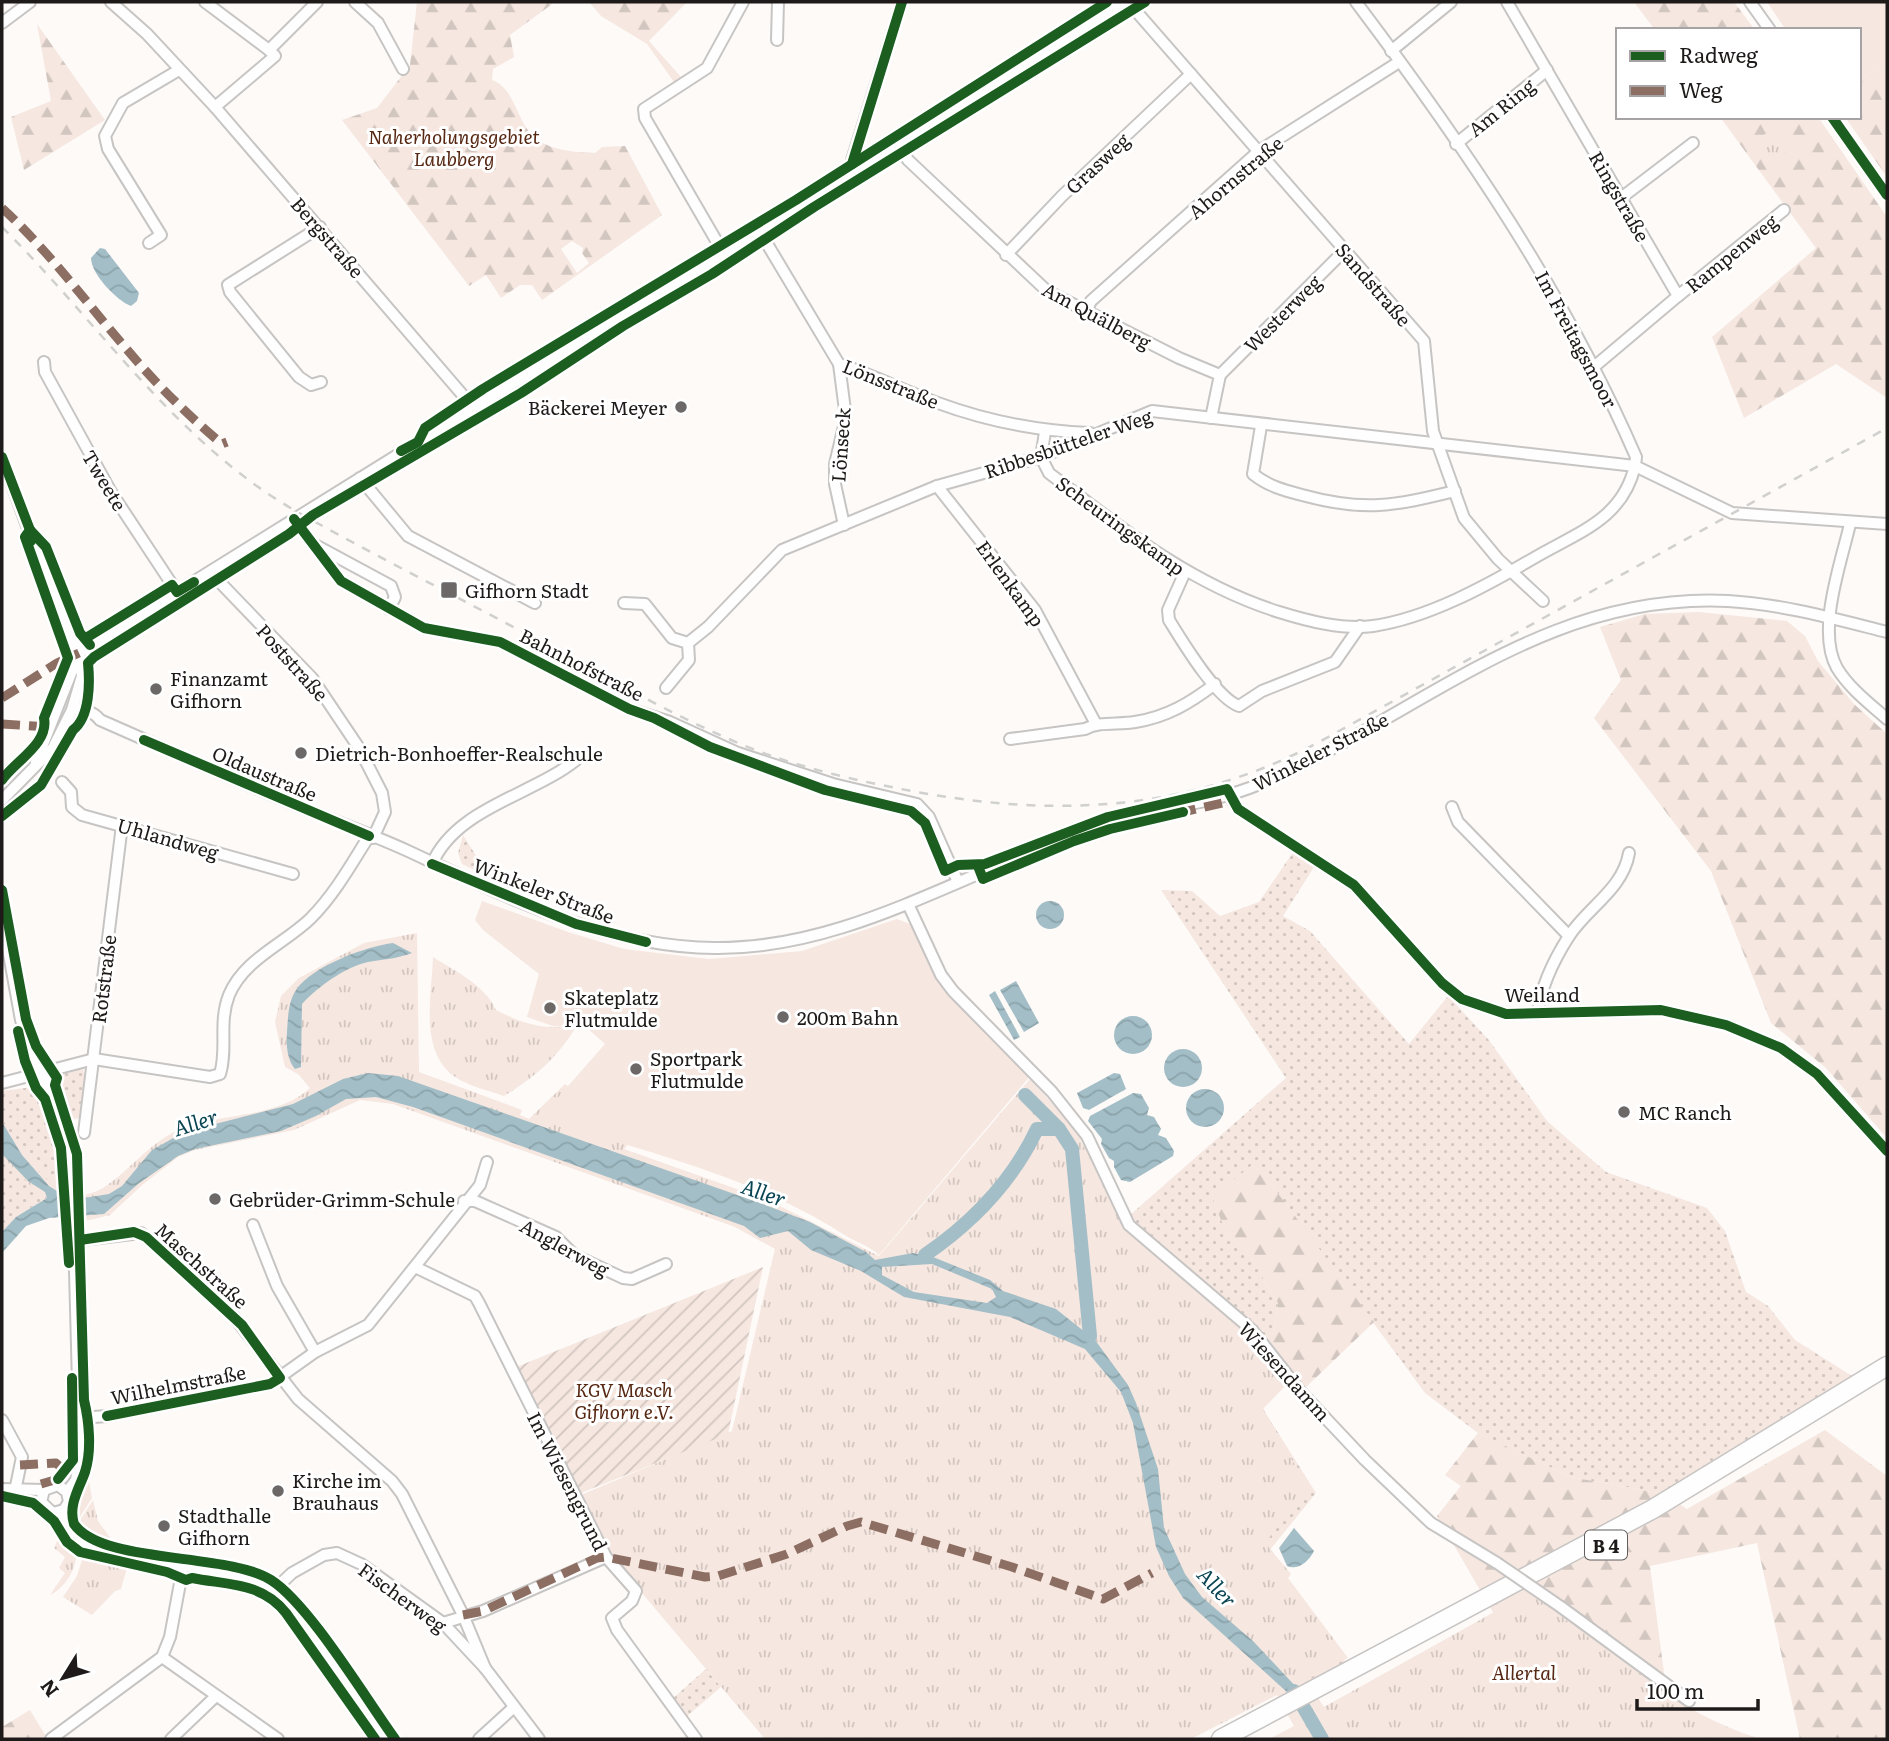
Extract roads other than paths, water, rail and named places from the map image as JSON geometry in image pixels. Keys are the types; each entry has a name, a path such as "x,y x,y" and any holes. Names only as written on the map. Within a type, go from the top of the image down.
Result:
{"highway":[{"name":"B 4","path":"1243,1739 1284,1712 1653,1509 1887,1366"},
{"name":"B 4","path":"1315,1695 1657,1517 1887,1377"},
{"name":"B 4","path":"1221,1739 1284,1712"}],"street":[{"name":"Bergstraße","path":"111,2 147,34 215,107 473,407"},
{"path":"205,2 275,56 215,107"},
{"path":"269,50 317,2"},
{"path":"355,2 378,23 403,69"},
{"path":"724,254 645,118 644,109 707,68 743,2"},
{"path":"777,40 778,2"},
{"path":"855,171 852,159 902,2"},
{"name":"Im Freitagsmoor","path":"1356,2 1541,270 1595,366 1636,457 1635,466"},
{"path":"1391,51 1451,2"},
{"name":"Ringstraße","path":"1507,2 1678,296"},
{"path":"1750,2 1769,28"},
{"path":"34,767 79,653 760,232 1122,3"},
{"name":"Sandstraße","path":"1122,3 1191,74 1424,341 1436,442 1464,518 1478,537 1543,601"},
{"path":"2,23 26,5"},
{"name":"Ahornstraße","path":"1086,311 1091,301 1259,151 1399,62"},
{"path":"149,243 161,235 108,149 105,136 124,103 179,70"},
{"name":"Am Ring","path":"1456,144 1547,70"},
{"name":"Grasweg","path":"1006,254 1062,195 1191,74"},
{"path":"1833,119 1887,195"},
{"name":"Am Quälberg","path":"899,144 908,160 1047,291 1220,376"},
{"path":"1622,198 1693,144"},
{"name":"Rampenweg","path":"1678,296 1784,210"},
{"path":"320,227 228,285 230,292 299,377 311,385 321,382"},
{"name":"Lönsstraße","path":"760,232 839,364 883,379 938,403 1045,432 1093,433"},
{"name":"Westerweg","path":"1220,376 1345,251"},
{"path":"1595,366 1678,296"},
{"name":"Tweete","path":"44,362 45,372 76,432 177,592"},
{"name":"Lönseck","path":"839,364 846,418 835,464 835,484 844,525"},
{"path":"1211,418 1220,376"},
{"name":"Ribbesbütteler Weg","path":"688,643 708,627 782,550 937,486 1041,457 1093,433 1152,411 1261,426 1436,442 1635,466"},
{"path":"1261,426 1253,474 1267,485 1350,507 1391,507 1455,491"},
{"name":"Scheuringskamp","path":"1045,432 1041,457 1049,473 1149,550 1185,572 1241,600 1294,617 1360,626 1384,623 1430,609 1511,570 1611,512 1619,505 1631,482 1635,466"},
{"path":"2,457 30,530 34,552 45,568 79,653 82,676 72,710 53,748 4,792"},
{"path":"1635,466 1732,513 1850,524 1887,524"},
{"path":"360,478 408,536 535,603"},
{"name":"Erlenkamp","path":"937,486 1035,610 1096,724"},
{"name":"Bahnhofstraße","path":"294,519 341,581 430,631 500,642 629,709 670,722 738,753 832,784 917,804 929,817 958,882"},
{"path":"1850,524 1830,618 1830,648 1838,670 1887,719"},
{"name":"Bahnhofstraße","path":"313,544 391,586 395,597 389,609"},
{"name":"Poststraße","path":"93,1059 210,1077 220,1074 223,1016 234,985 250,966 309,920 330,897 385,812 382,793 359,748 312,678 210,572"},
{"path":"1185,572 1167,615 1232,704 1239,706 1262,691 1335,662 1360,626"},
{"name":"Winkeler Straße","path":"432,864 599,932 689,946 736,947 803,939 854,925 1107,822 1229,795 1292,769 1520,645 1589,617 1644,605 1701,601 1768,605 1887,632"},
{"path":"624,603 645,604 671,638 688,643 689,660 666,688"},
{"path":"1010,739 1085,729 1096,724 1135,722 1180,709 1215,684"},
{"name":"Oldaustraße","path":"59,705 72,710 78,708 100,720 432,864"},
{"path":"432,864 441,844 460,827 576,760"},
{"name":"Uhlandweg","path":"62,782 71,792 75,811 293,874"},
{"name":"Weiland","path":"1229,795 1238,809 1354,885 1443,983 1462,999 1506,1014 1661,1010 1726,1025 1781,1048 1816,1074 1887,1152"},
{"path":"1452,807 1458,822 1569,936"},
{"name":"Rotstraße","path":"84,1133 122,825"},
{"path":"1538,1012 1540,994 1569,936 1626,871 1629,853"},
{"name":"Wiesendamm","path":"908,904 941,975 953,991 1052,1093 1087,1136 1129,1225 1252,1330 1300,1391 1365,1460 1431,1523 1497,1563 1561,1607 1689,1701"},
{"path":"2,916 21,1020 66,1134 73,1196 80,1418 79,1469 63,1489 2,1489"},
{"path":"2,1083 93,1059"},
{"name":"Wilhelmstraße","path":"80,1418 107,1416 271,1384 315,1352 368,1325 415,1268 464,1201 480,1185 487,1162"},
{"name":"Anglerweg","path":"464,1201 475,1201 556,1237 575,1255 623,1278 632,1279 666,1264"},
{"path":"253,1225 277,1286 315,1352"},
{"name":"Maschstraße","path":"74,1241 134,1233 146,1237 242,1325 298,1399 392,1481 402,1494 463,1615 485,1668"},
{"name":"Im Wiesengrund","path":"415,1268 475,1296 480,1303 606,1557 636,1591 632,1601 612,1618 617,1630 696,1739"},
{"path":"2,1420 22,1457 15,1491"},
{"path":"15,1491 41,1502 47,1511 53,1513 65,1509 69,1502 63,1489"},
{"path":"41,1502 44,1490"},
{"path":"65,1509 70,1527 87,1543 246,1580 273,1591 293,1612 386,1739"},
{"path":"53,1513 69,1537 85,1550 157,1566 183,1567"},
{"name":"Fischerweg","path":"273,1591 312,1560 337,1553 395,1587 443,1623 485,1668 539,1739"},
{"path":"443,1623 483,1611 606,1557"},
{"path":"51,1739 162,1657 170,1637 183,1567"},
{"path":"162,1657 278,1739"},
{"path":"171,1739 216,1696"},
{"path":"479,1739 513,1707"}],"water":[{"path":"100,248 105,249 139,293 137,301 131,306 112,293 95,272 91,258"},
{"path":"1050,901 1060,905 1064,915 1060,925 1050,929 1040,925 1036,915 1040,905"},
{"path":"393,943 412,953 354,966 325,983 302,1004 301,1067 295,1069 289,1056 287,1037 290,1005 296,990 327,965 369,948"},
{"path":"1016,981 1039,1023 1024,1032 1000,990"},
{"path":"995,991 1020,1037 1014,1040 989,995"},
{"path":"1133,1016 1146,1022 1152,1035 1146,1048 1133,1054 1120,1048 1114,1035 1120,1022"},
{"path":"1183,1049 1196,1055 1202,1068 1196,1081 1183,1087 1170,1081 1164,1068 1170,1055"},
{"path":"368,1073 398,1076 810,1222 866,1252 875,1260 913,1253 933,1257 990,1280 1003,1291 1056,1309 1095,1340 1128,1385 1158,1469 1164,1528 1185,1574 1202,1597 1254,1642 1299,1690 1289,1694 1183,1598 1169,1576 1156,1547 1133,1423 1121,1392 1085,1349 1010,1317 904,1297 861,1271 811,1250 788,1231 760,1238 744,1226 413,1107 376,1097 346,1099 281,1131 195,1149 178,1156 138,1184 104,1214 49,1218 26,1226 2,1253 2,1232 16,1217 47,1198 45,1192 28,1181 2,1154 2,1122 22,1155 49,1186 65,1196 84,1198 109,1194 122,1186 152,1150 184,1132 293,1104 343,1079","holes":["932,1264 992,1289 996,1297 987,1303 914,1292 882,1275 882,1267"]},
{"path":"1114,1073 1120,1074 1126,1089 1089,1110 1083,1108 1077,1093"},
{"path":"1205,1089 1218,1095 1224,1108 1218,1121 1205,1127 1192,1121 1186,1108 1192,1095"},
{"path":"1133,1093 1141,1094 1149,1108 1147,1115 1154,1117 1161,1129 1158,1135 1166,1138 1174,1151 1173,1156 1130,1182 1121,1180 1114,1161 1109,1158 1101,1144 1102,1139 1088,1121 1090,1116"},
{"path":"1294,1528 1314,1551 1303,1564 1291,1567 1287,1566 1279,1548"},
{"path":"1312,1708 1329,1739 1315,1739 1301,1715"}],"waterway":[{"path":"1025,1095 1059,1129 1072,1149 1090,1336"},
{"path":"925,1255 959,1229 990,1199 1016,1166 1037,1129 1059,1129"},
{"name":"Aller","path":"1294,1691 1322,1739"}],"railway":[{"path":"2,227 175,415 251,482 294,510 650,701 751,748 812,768 875,784 951,798 1006,804 1113,804 1218,784 1270,765 1321,741 1887,428"}],"place":[{"name":"Bäckerei Meyer","path":"681,407"},
{"name":"Gifhorn Stadt","path":"449,590"},
{"name":"Finanzamt Gifhorn","path":"156,689"},
{"name":"Dietrich-Bonhoeffer-Realschule","path":"301,753"},
{"name":"Skateplatz Flutmulde","path":"550,1008"},
{"name":"200m Bahn","path":"783,1017"},
{"name":"Sportpark Flutmulde","path":"636,1069"},
{"name":"MC Ranch","path":"1624,1112"},
{"name":"Gebrüder-Grimm-Schule","path":"215,1199"},
{"name":"Kirche im Brauhaus","path":"278,1491"},
{"name":"Stadthalle Gifhorn","path":"164,1526"}],"park label":[{"name":"Naherholungsgebiet Laubberg","path":"454,147"},
{"name":"KGV Masch Gifhorn e.V.","path":"624,1400"},
{"name":"Allertal","path":"1524,1672"}]}
